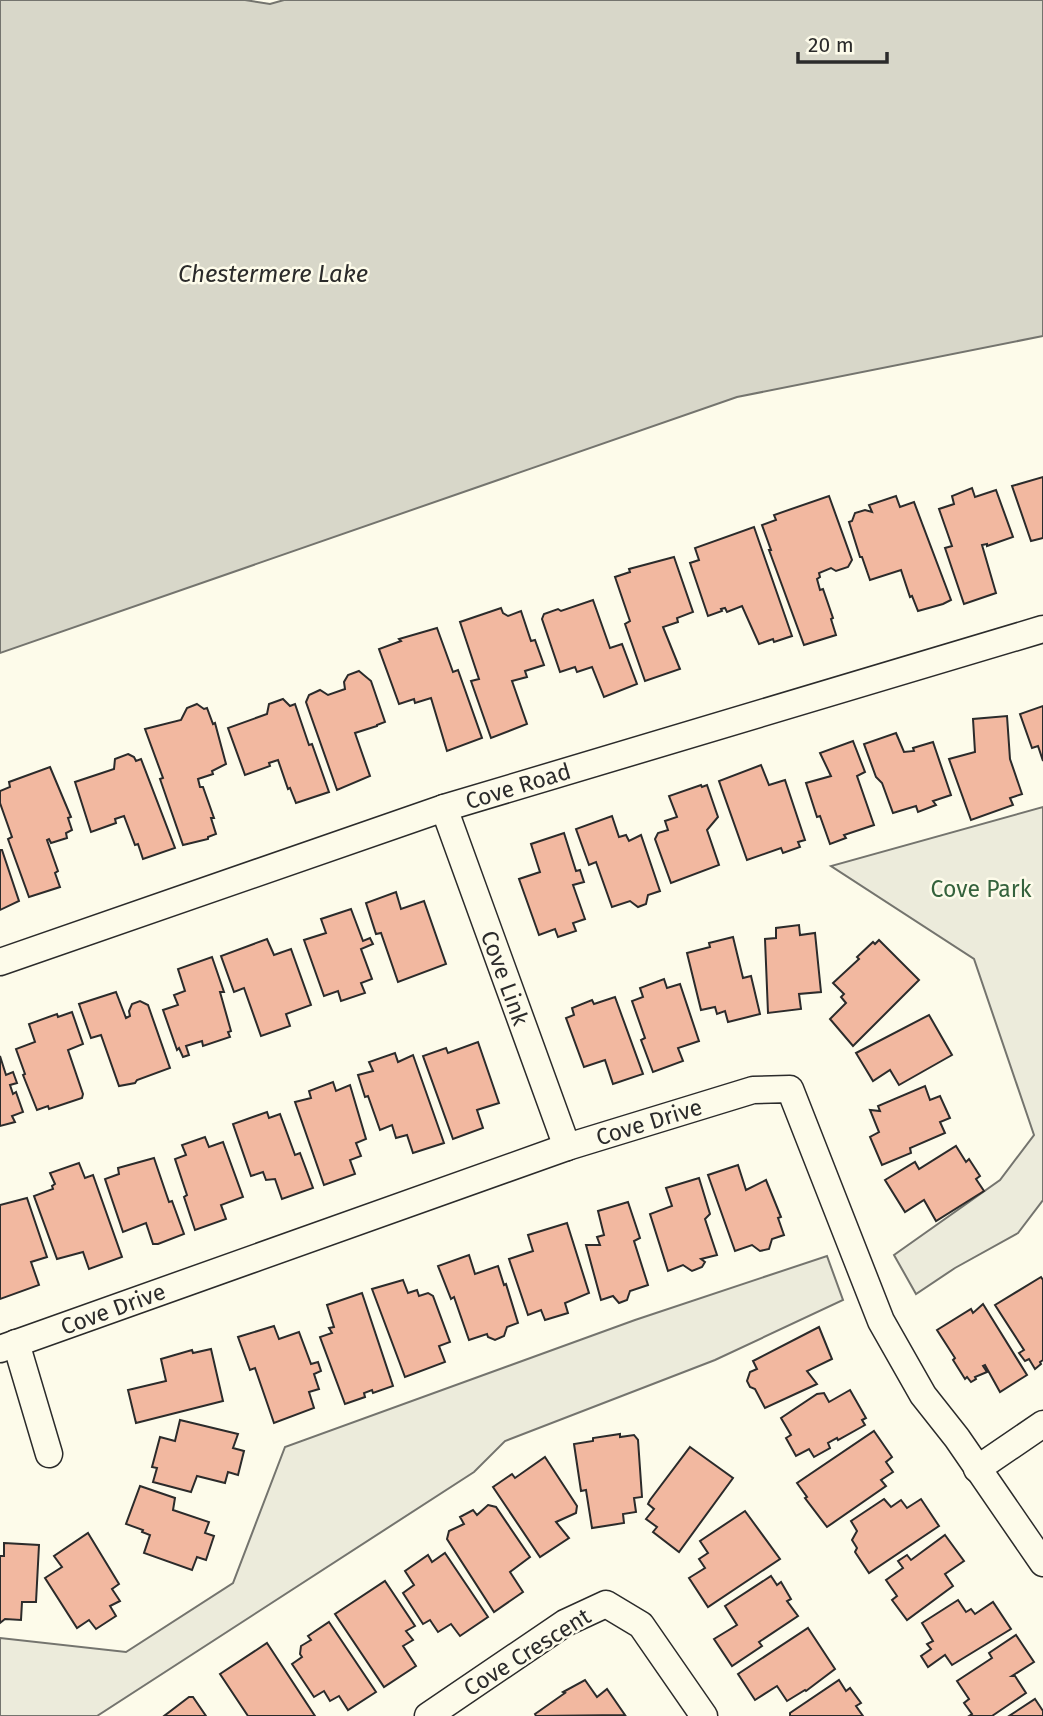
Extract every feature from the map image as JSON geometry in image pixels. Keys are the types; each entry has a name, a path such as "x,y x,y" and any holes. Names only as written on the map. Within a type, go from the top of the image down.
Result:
{"street":[{"name":"Cove Road","path":"0,962 444,808 1043,629"},
{"name":"Cove Link","path":"444,808 567,1147"},
{"name":"Cove Drive","path":"8,1346 567,1147 753,1090 790,1089 881,1321 923,1395 1043,1563"},
{"path":"8,1346 48,1454"},
{"path":"978,1469 1043,1423"},
{"name":"Cove Crescent","path":"428,1716 565,1623 606,1604 641,1625 704,1716"}],"green space":[{"name":"Cove Park","path":"1043,807 1043,1200 1018,1233 955,1268 916,1294 894,1255 1000,1180 1034,1135 974,959 831,866"},
{"path":"827,1256 843,1300 715,1360 505,1441 474,1472 97,1716 0,1716 0,1638 126,1652 233,1583 285,1447 635,1320"}],"water":[{"name":"Chestermere Lake","path":"0,0 245,0 270,4 284,0 1043,0 1043,336 737,397 0,653"}],"building":[{"path":"1043,477 1043,538 1031,541 1012,486"},
{"path":"972,488 975,497 996,490 1013,537 987,546 982,545 996,593 964,604 945,548 952,546 939,509 954,504 952,496"},
{"path":"829,496 852,560 848,567 836,571 831,568 819,573 820,577 817,579 833,618 831,619 836,635 804,645 762,525 776,520 774,515"},
{"path":"896,496 900,507 914,502 951,600 943,604 918,611 901,570 870,580 849,522 855,513 865,510 872,512 869,505"},
{"path":"754,527 792,636 759,644 742,606 727,612 725,608 721,609 722,611 708,616 690,563 699,560 695,548"},
{"path":"674,557 693,612 677,618 678,622 663,627 680,669 645,681 625,624 630,621 615,577 630,572 629,569"},
{"path":"593,600 610,648 622,644 637,684 604,697 592,667 577,672 575,667 560,672 542,619 544,614"},
{"path":"501,608 508,616 521,611 531,641 535,640 544,665 525,671 527,677 512,681 527,724 491,738 471,681 479,679 460,622"},
{"path":"437,628 453,672 458,670 482,738 447,751 431,698 415,703 414,699 399,704 379,649 401,641 399,639"},
{"path":"359,671 371,681 385,722 355,733 370,776 337,790 306,702 309,695 320,690 328,695 345,689 344,682 348,675"},
{"path":"283,699 290,706 295,704 329,792 296,803 278,760 269,763 270,766 245,775 228,728 267,714 269,704"},
{"path":"197,704 207,708 213,724 215,723 226,764 212,771 213,774 198,779 214,818 211,818 216,834 208,839 183,845 145,729 181,720 187,708"},
{"path":"1043,706 1043,761 1038,746 1032,748 1020,714"},
{"path":"1007,716 1010,759 1022,794 1010,798 1013,805 971,820 949,759 975,752 973,719"},
{"path":"896,733 904,752 914,751 913,748 933,742 951,795 933,801 936,805 918,812 916,806 893,813 864,744"},
{"path":"853,741 865,772 857,776 874,825 844,835 846,838 830,844 820,816 817,817 806,783 831,776 820,753"},
{"path":"128,754 136,761 141,759 175,848 143,859 124,816 115,819 116,823 91,832 75,782 114,769 115,759"},
{"path":"761,765 769,785 785,780 805,840 798,842 800,847 783,853 781,848 747,860 719,781"},
{"path":"50,767 71,817 68,818 72,830 66,833 67,838 51,843 47,840 58,871 55,873 60,887 29,897 8,839 12,837 0,803 0,791 10,787 9,782"},
{"path":"707,785 718,817 707,830 719,865 671,883 655,839 658,833 668,830 665,821 677,817 669,796"},
{"path":"612,816 619,837 626,835 629,841 641,835 660,891 648,895 646,904 638,907 630,901 612,907 596,862 589,865 576,829"},
{"path":"564,833 576,871 580,870 584,882 573,885 585,919 573,923 576,931 558,937 555,929 539,935 519,879 540,872 531,844"},
{"path":"0,850 19,901 0,910"},
{"path":"396,892 401,909 424,901 446,964 398,982 381,933 376,934 366,903"},
{"path":"351,909 363,941 370,938 373,944 361,949 372,979 361,983 365,993 341,1001 338,991 324,996 304,940 326,933 321,919"},
{"path":"799,925 800,935 815,933 821,992 799,994 801,1009 768,1013 765,939 776,938 776,928"},
{"path":"733,937 743,978 751,976 760,1014 728,1022 725,1011 717,1014 715,1007 701,1010 687,953 710,947 709,943"},
{"path":"267,939 274,955 291,949 311,1005 286,1014 290,1026 261,1036 244,988 234,992 221,956"},
{"path":"879,940 919,980 853,1046 830,1019 846,1003 841,997 844,994 833,983 873,942 875,944"},
{"path":"212,957 224,992 220,992 231,1031 228,1032 230,1037 203,1046 202,1041 186,1046 189,1055 183,1057 179,1048 177,1050 163,1010 178,1005 174,995 185,991 178,969"},
{"path":"664,979 667,988 680,984 699,1041 678,1048 683,1061 653,1072 641,1040 645,1038 632,1001 643,997 640,988"},
{"path":"116,992 126,1018 130,1016 132,1004 140,1001 148,1005 170,1068 135,1083 119,1086 101,1035 91,1038 79,1004"},
{"path":"615,997 643,1074 613,1084 605,1060 584,1067 566,1018 574,1015 572,1008 592,1000 594,1004"},
{"path":"72,1012 83,1044 68,1050 82,1098 49,1109 48,1106 37,1110 16,1049 35,1042 29,1024 57,1014 58,1017"},
{"path":"929,1015 952,1055 899,1085 890,1070 873,1081 856,1053"},
{"path":"478,1042 499,1103 477,1110 483,1128 453,1139 423,1056 446,1048 448,1053"},
{"path":"395,1053 398,1062 413,1055 444,1143 413,1153 407,1135 396,1138 392,1125 380,1130 358,1075 373,1071 369,1062"},
{"path":"0,1056 6,1075 13,1072 17,1083 10,1085 13,1094 16,1092 23,1112 12,1116 15,1122 0,1126"},
{"path":"333,1082 336,1091 350,1085 366,1139 356,1143 361,1156 350,1160 355,1174 324,1185 295,1102 311,1098 309,1091"},
{"path":"925,1086 930,1100 940,1096 950,1118 940,1122 945,1133 910,1148 911,1153 882,1165 870,1137 879,1132 870,1110 880,1111 878,1106"},
{"path":"267,1112 269,1118 280,1114 295,1155 300,1153 313,1188 282,1199 275,1179 266,1180 263,1172 251,1176 233,1124"},
{"path":"205,1137 209,1147 223,1142 243,1197 221,1205 226,1219 195,1230 175,1159 186,1155 182,1145"},
{"path":"956,1146 966,1162 969,1159 980,1176 976,1179 984,1191 936,1221 924,1200 905,1212 885,1180 915,1162 919,1169"},
{"path":"154,1158 169,1202 172,1201 184,1234 158,1244 153,1244 146,1223 123,1232 105,1179 119,1174 118,1168"},
{"path":"79,1163 85,1178 93,1175 122,1257 89,1269 83,1252 57,1259 34,1196 53,1189 55,1184 50,1173"},
{"path":"738,1165 746,1190 766,1180 781,1217 778,1218 784,1235 772,1239 769,1249 760,1251 752,1245 735,1251 708,1175"},
{"path":"699,1178 710,1214 705,1219 717,1255 701,1259 705,1262 702,1267 692,1271 683,1265 668,1271 650,1214 672,1206 666,1188"},
{"path":"27,1198 47,1257 31,1262 39,1285 0,1299 0,1205"},
{"path":"628,1202 640,1238 634,1241 648,1285 630,1291 627,1300 619,1303 613,1296 601,1300 586,1245 600,1245 597,1237 604,1235 598,1211"},
{"path":"567,1223 589,1293 565,1303 568,1313 545,1320 541,1310 528,1315 509,1259 533,1251 528,1235"},
{"path":"469,1255 475,1274 498,1266 518,1323 507,1327 504,1336 495,1340 487,1334 469,1340 454,1297 451,1299 438,1266"},
{"path":"1041,1277 1043,1360 1035,1369 1029,1359 1025,1361 1019,1353 1024,1350 995,1305"},
{"path":"403,1280 408,1293 417,1290 419,1296 428,1293 433,1296 450,1342 439,1346 445,1362 405,1377 372,1289"},
{"path":"362,1293 393,1386 373,1393 372,1390 364,1393 365,1397 345,1404 320,1337 332,1333 329,1328 334,1327 327,1305"},
{"path":"983,1304 1027,1375 1000,1392 985,1365 983,1366 987,1372 975,1377 971,1382 967,1377 965,1379 937,1330 971,1309 973,1313"},
{"path":"274,1326 279,1339 299,1332 311,1364 318,1362 321,1371 314,1374 319,1389 309,1392 314,1408 274,1423 255,1368 250,1370 238,1337"},
{"path":"819,1327 832,1359 807,1371 817,1384 765,1408 755,1389 750,1387 747,1381 750,1372 757,1369 753,1361"},
{"path":"211,1349 223,1401 136,1423 128,1390 166,1381 161,1359 192,1350 193,1353"},
{"path":"850,1390 866,1418 862,1420 865,1425 828,1443 830,1448 814,1457 809,1449 796,1456 786,1438 791,1435 781,1418 817,1394 824,1393 829,1402"},
{"path":"180,1420 238,1434 233,1448 244,1451 238,1475 228,1472 225,1483 197,1476 191,1492 153,1482 157,1468 152,1467 160,1437 175,1441"},
{"path":"874,1431 892,1457 886,1462 893,1472 881,1480 886,1486 827,1527 797,1483"},
{"path":"620,1434 620,1437 634,1435 638,1440 642,1497 634,1498 636,1512 623,1514 624,1523 592,1528 586,1490 581,1491 574,1444"},
{"path":"690,1447 733,1478 679,1552 653,1532 657,1527 646,1519 654,1509 648,1504 650,1500"},
{"path":"545,1457 577,1506 576,1513 556,1522 569,1538 540,1557 493,1487 512,1474 515,1478"},
{"path":"140,1486 175,1498 173,1510 209,1522 205,1533 214,1536 206,1560 197,1557 192,1570 144,1553 150,1535 126,1524"},
{"path":"884,1499 891,1507 901,1500 907,1508 921,1499 939,1526 869,1573 855,1552 857,1548 852,1540 857,1531 851,1521"},
{"path":"488,1505 496,1507 530,1557 510,1572 523,1592 494,1612 447,1539 449,1531 464,1524 460,1517 473,1510 477,1515"},
{"path":"745,1511 780,1559 708,1607 689,1578 705,1568 699,1559 708,1553 700,1541"},
{"path":"88,1533 119,1584 112,1589 120,1601 110,1606 116,1616 96,1629 89,1620 77,1628 45,1578 62,1567 54,1556"},
{"path":"945,1535 964,1561 945,1574 953,1586 907,1620 892,1600 897,1596 886,1580 903,1568 898,1561 907,1555 911,1560"},
{"path":"4,1543 39,1545 36,1602 22,1602 21,1620 5,1619 0,1623 0,1556 4,1556"},
{"path":"445,1553 488,1617 460,1636 451,1624 438,1632 430,1620 423,1624 403,1593 414,1585 405,1571 428,1555 432,1562"},
{"path":"771,1576 777,1585 781,1582 791,1599 787,1601 798,1616 759,1642 762,1646 732,1666 714,1639 737,1625 725,1606"},
{"path":"385,1581 415,1626 406,1631 413,1640 403,1646 416,1666 384,1687 335,1614"},
{"path":"958,1600 966,1612 971,1609 975,1614 993,1602 1011,1629 952,1665 945,1655 928,1667 921,1656 931,1649 927,1644 933,1641 922,1623"},
{"path":"329,1622 376,1692 348,1710 339,1696 330,1701 324,1691 314,1697 292,1664 302,1657 301,1646 311,1640 308,1636"},
{"path":"808,1628 835,1669 806,1691 787,1701 777,1686 755,1700 738,1674"},
{"path":"1016,1635 1034,1662 1012,1676 1015,1676 1026,1693 992,1716 969,1716 972,1714 964,1703 969,1699 957,1681 992,1658 989,1653"},
{"path":"267,1643 315,1716 248,1716 220,1674"},
{"path":"585,1680 597,1697 607,1689 625,1715 536,1716 535,1714 565,1693 563,1692"},
{"path":"839,1680 846,1691 850,1688 861,1703 856,1706 863,1716 790,1716 790,1713"},
{"path":"189,1697 193,1697 206,1716 164,1716"},
{"path":"1035,1699 1043,1711 1043,1716 1009,1716"}]}
